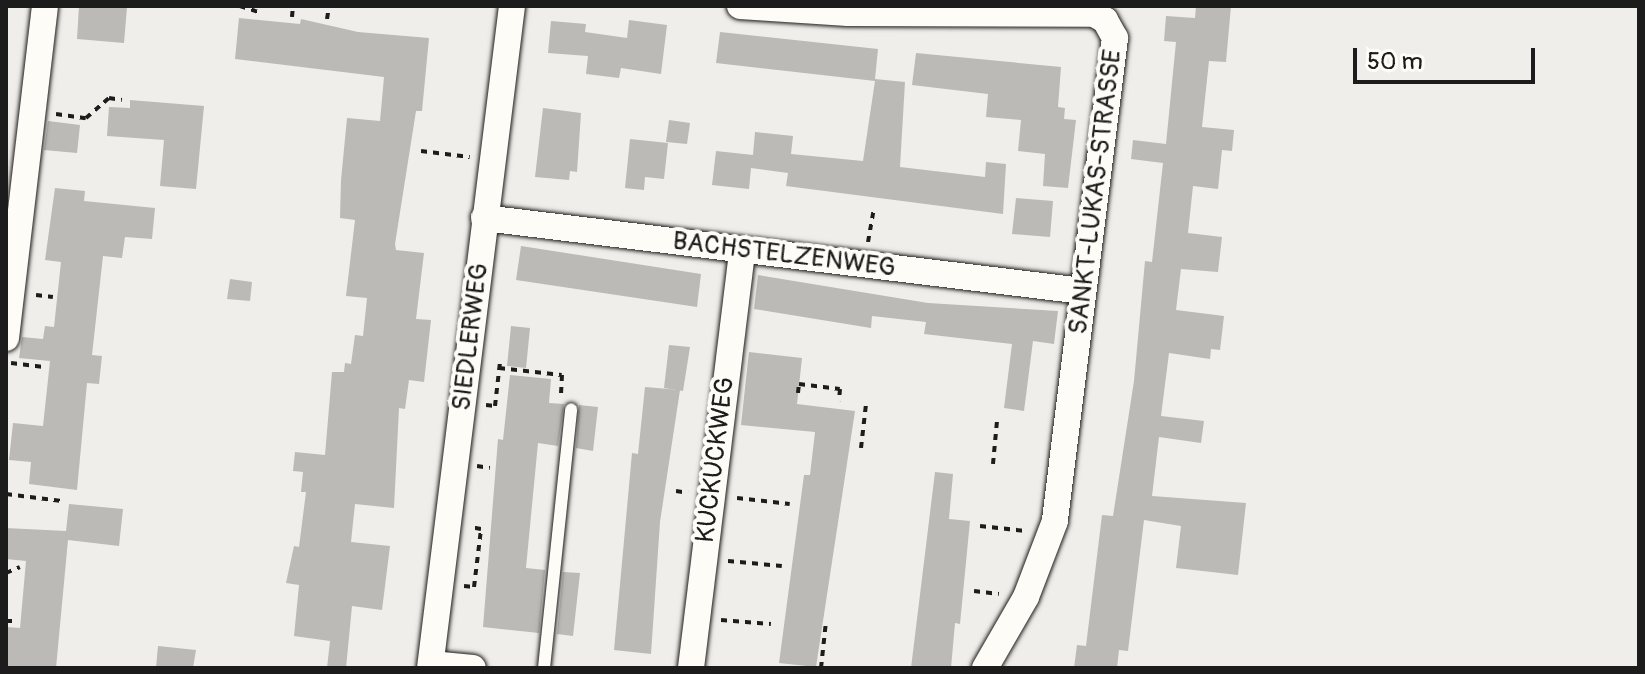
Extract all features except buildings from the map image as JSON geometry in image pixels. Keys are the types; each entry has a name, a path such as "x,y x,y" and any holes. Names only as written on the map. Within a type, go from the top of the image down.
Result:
{"street":[{"path":"6,338 45,6"},
{"name":"SIEDLERWEG","path":"430,666 512,6"},
{"name":"SANKT-LUKAS-STRASSE","path":"740,6 848,13 1094,14 1105,20 1115,38 1052,533 1026,597 985,668"},
{"name":"BACHSTELZENWEG","path":"484,218 1083,291"},
{"name":"KUCKUCKWEG","path":"691,668 742,251"},
{"path":"430,666 473,668"}],"lane":[{"path":"544,668 571,409"}],"path":[{"path":"240,6 261,13"},
{"path":"292,17 293,6"},
{"path":"327,19 329,6"},
{"path":"32,111 86,118 109,98 122,100"},
{"path":"421,151 492,159"},
{"path":"6,363 44,367"},
{"path":"499,368 562,375 560,401 571,409"},
{"path":"798,393 799,384 840,389 839,401"},
{"path":"861,448 866,404"},
{"path":"993,464 997,421"},
{"path":"6,494 62,501"},
{"path":"712,496 790,504"},
{"path":"980,526 1052,533"},
{"path":"704,559 782,566"},
{"path":"6,573 20,567"},
{"path":"697,618 771,624"},
{"path":"6,621 14,621"},
{"path":"821,668 826,621"}]}
